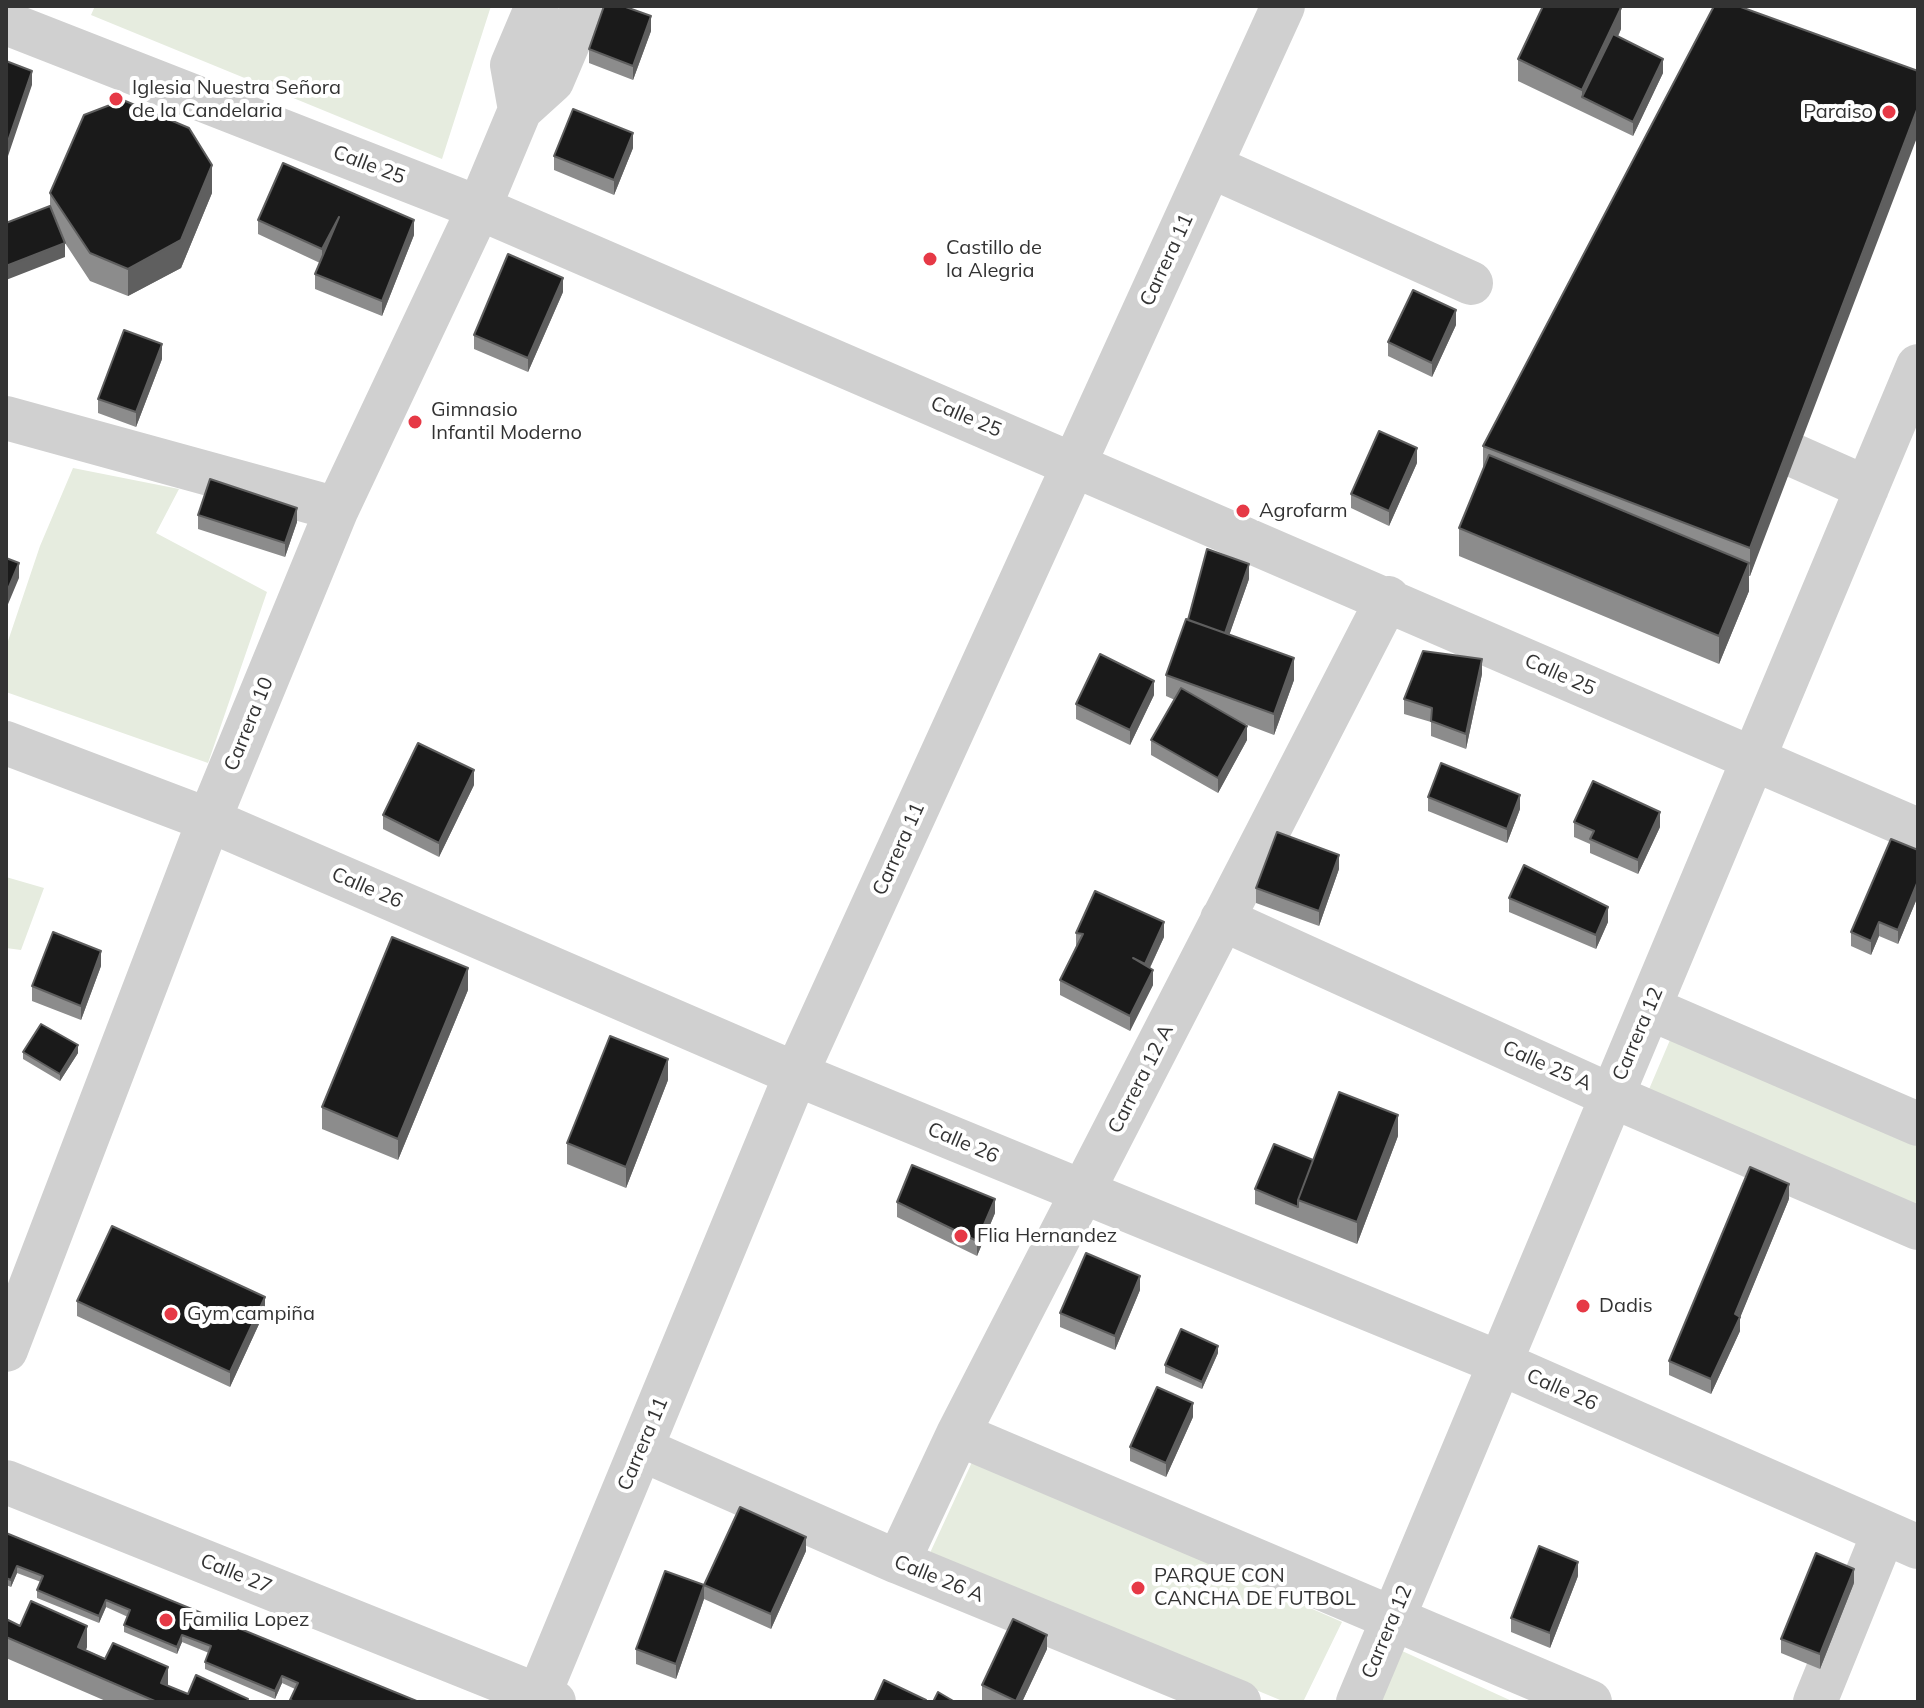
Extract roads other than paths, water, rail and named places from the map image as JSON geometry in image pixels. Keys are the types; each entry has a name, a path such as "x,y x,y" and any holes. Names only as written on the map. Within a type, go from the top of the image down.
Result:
{"street":[{"path":"520,110 512,65 537,6"},
{"name":"Carrera 10","path":"6,1350 209,820 337,509 479,208 520,110 552,81 584,6"},
{"name":"Carrera 11","path":"543,1700 641,1449 796,1074 1283,6"},
{"name":"Calle 25","path":"6,23 479,208 1388,598 1918,830"},
{"path":"1210,166 1471,283"},
{"name":"Carrera 12","path":"1358,1702 1918,366"},
{"path":"6,418 337,509"},
{"path":"1795,456 1867,488"},
{"name":"Carrera 12 A","path":"898,1562 958,1434 1388,598"},
{"name":"Calle 26","path":"6,743 209,820 796,1074 1500,1363 1901,1539"},
{"name":"Calle 25 A","path":"1222,919 1612,1096 1918,1228"},
{"path":"1649,1008 1918,1124"},
{"path":"958,1434 1582,1700"},
{"name":"Calle 26 A","path":"641,1449 898,1562 1239,1702"},
{"name":"Calle 27","path":"6,1482 543,1700"},
{"path":"1815,1702 1901,1539"}],"place":[{"name":"Iglesia Nuestra Señora de la Candelaria","path":"116,99"},
{"name":"Paraiso","path":"1889,112"},
{"name":"Castillo de la Alegria","path":"930,259"},
{"name":"Gimnasio Infantil Moderno","path":"415,422"},
{"name":"Agrofarm","path":"1243,511"},
{"name":"Flia Hernandez","path":"961,1236"},
{"name":"Dadis","path":"1583,1306"},
{"name":"Gym campiña","path":"171,1314"},
{"name":"PARQUE CON CANCHA DE FUTBOL","path":"1138,1588"},
{"name":"Familia Lopez","path":"166,1620"}]}
